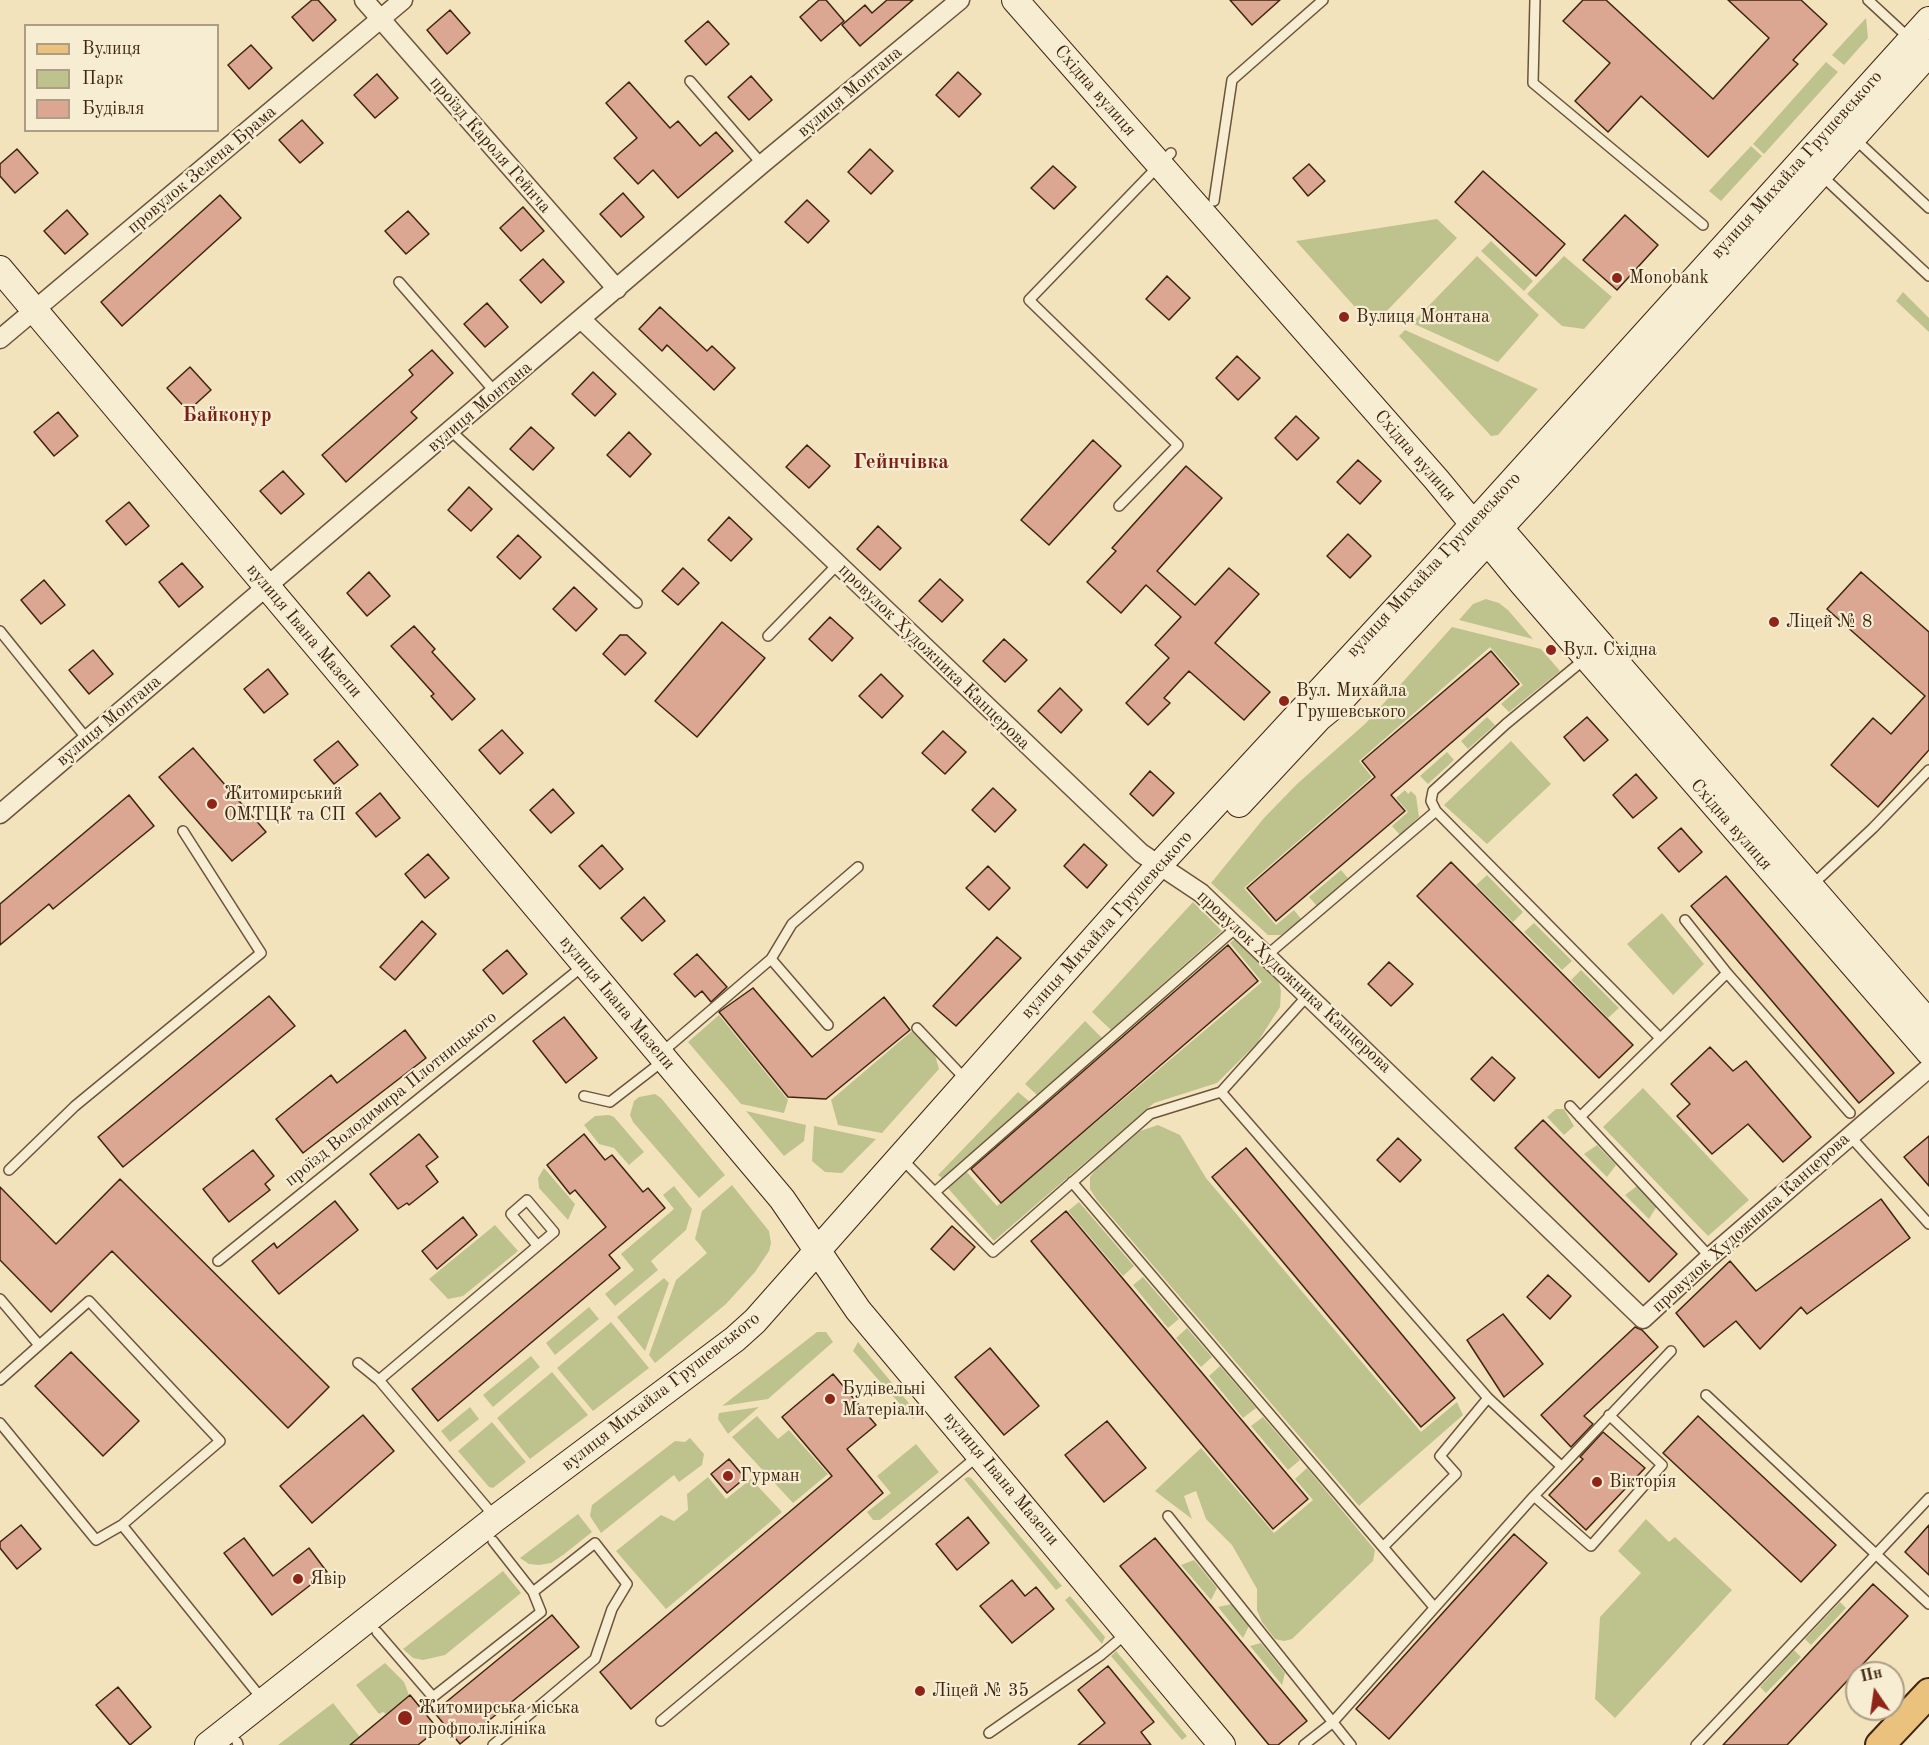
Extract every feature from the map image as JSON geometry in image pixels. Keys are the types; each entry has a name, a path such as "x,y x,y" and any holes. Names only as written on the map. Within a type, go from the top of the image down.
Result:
{"main road":[{"name":"Східна вулиця","path":"1015,0 1165,159 1486,526 1804,893 1929,1052"},
{"name":"Східна вулиця","path":"1037,0 1165,159 1214,201 1486,526"},
{"name":"вулиця Михайла Грушевського","path":"906,1163 968,1082 1486,526 1920,46 1929,20"},
{"name":"вулиця Івана Мазепи","path":"0,269 782,1198 858,1310 1222,1745"},
{"name":"вулиця Михайла Грушевського","path":"208,1745 263,1701 494,1530 735,1339 823,1259 1167,869"},
{"name":"Східна вулиця","path":"1804,893 1929,1023"},
{"name":"вулиця Михайла Грушевського","path":"236,1744 377,1632 494,1530"},
{"path":"1905,1696 1929,1671"},
{"path":"1880,1745 1929,1693"},
{"path":"1859,1745 1882,1721"}],"street":[{"name":"проїзд Кароля Гейнча","path":"364,0 617,289"},
{"name":"провулок Зелена Брама","path":"0,339 403,0"},
{"name":"вулиця Монтана","path":"0,814 762,165 960,0"},
{"name":"провулок Художника Канцерова","path":"582,320 1141,853 1201,892 1643,1319 1849,1135 1929,1068"}],"lane":[{"path":"1214,201 1232,80 1323,0"},
{"path":"1534,0 1533,83 1703,225"},
{"path":"1868,0 1920,46"},
{"path":"690,81 762,165"},
{"path":"1844,130 1929,208"},
{"path":"1119,506 1178,445 1029,300 1165,159"},
{"path":"1811,166 1929,276"},
{"path":"399,282 496,393"},
{"path":"452,431 637,603"},
{"path":"768,636 837,565"},
{"path":"0,632 87,739"},
{"path":"1594,651 1506,724 1433,791 1431,801 1436,811 1660,1038"},
{"path":"1804,893 1873,828 1929,770"},
{"path":"1266,956 1436,811"},
{"path":"9,1170 75,1106 261,953 183,831"},
{"path":"584,1096 610,1102 771,959 792,924 858,867"},
{"path":"1685,920 1727,973 1850,1113"},
{"path":"935,1192 1237,927"},
{"path":"771,959 828,1025"},
{"name":"проїзд Володимира Плотницького","path":"219,1261 585,965"},
{"path":"1580,1117 1727,973"},
{"path":"906,1163 993,1252 1150,1114 1221,1092 1308,994"},
{"path":"917,1028 968,1082"},
{"path":"1221,1092 1488,1398 1561,1466"},
{"path":"1570,1106 1710,1257"},
{"path":"1849,1135 1929,1224"},
{"path":"1072,1182 1434,1607"},
{"path":"379,1380 554,1232 527,1200 511,1214 537,1245"},
{"path":"0,1299 39,1345"},
{"path":"0,1380 89,1301 220,1441 122,1525 96,1540 0,1423"},
{"path":"1304,1745 1332,1723 1561,1466 1671,1351"},
{"path":"358,1363 379,1380 494,1530 533,1592 541,1612 434,1697 377,1632"},
{"path":"1706,1395 1929,1604"},
{"path":"1383,1547 1456,1474 1440,1456 1488,1398"},
{"path":"1534,1496 1591,1546 1662,1465 1609,1415"},
{"path":"661,1721 980,1454"},
{"path":"1696,1745 1929,1498"},
{"path":"1168,1516 1351,1745"},
{"path":"122,1525 263,1701"},
{"path":"493,1745 595,1659 612,1609 627,1584 595,1543 533,1592"},
{"path":"989,1733 1101,1655 1129,1632"}],"green space":[{"path":"1866,18 1868,38 1844,65 1832,55"},
{"path":"1826,62 1838,72 1764,154 1753,144"},
{"path":"1751,146 1762,156 1721,201 1709,191"},
{"path":"1437,219 1457,238 1381,317 1354,306 1296,241"},
{"path":"1491,241 1533,281 1524,291 1481,251"},
{"path":"1477,256 1539,315 1498,362 1412,323"},
{"path":"1564,256 1612,297 1584,329 1562,326 1527,294"},
{"path":"1903,292 1929,318 1929,332 1896,301"},
{"path":"1405,330 1538,389 1498,435 1491,436 1399,336"},
{"path":"1486,599 1499,603 1508,610 1533,639 1459,620 1473,604"},
{"path":"1452,627 1541,649 1560,671 1509,712 1501,704 1523,685 1490,647 1359,761 1372,777 1244,888 1276,925 1294,910 1301,919 1281,935 1268,935 1211,883 1264,818 1297,784 1366,723"},
{"path":"1487,717 1495,725 1468,749 1461,741"},
{"path":"1511,741 1551,784 1487,844 1444,805"},
{"path":"1447,752 1454,760 1428,784 1420,776"},
{"path":"1405,790 1408,794 1411,791 1416,796 1419,817 1400,835 1392,826 1408,812 1396,798"},
{"path":"1341,870 1348,878 1317,906 1309,897"},
{"path":"1487,875 1523,912 1513,922 1476,885"},
{"path":"1193,902 1222,931 1111,1030 1092,1012"},
{"path":"1662,913 1704,964 1673,995 1627,944"},
{"path":"1534,923 1572,961 1562,970 1524,932"},
{"path":"1238,936 1278,979 1281,991 1280,1007 1257,1043 1217,1083 1154,1103 994,1241 947,1187 965,1170 997,1206 1262,982 1230,943"},
{"path":"1581,970 1619,1008 1608,1018 1571,980"},
{"path":"719,1015 788,1100 784,1113 741,1104 688,1042"},
{"path":"1085,1021 1102,1038 1037,1095 1025,1084"},
{"path":"912,1031 935,1055 939,1069 882,1133 838,1125 831,1100"},
{"path":"1643,1088 1749,1200 1708,1236 1603,1127"},
{"path":"1018,1092 1030,1102 943,1179 938,1175"},
{"path":"655,1094 661,1098 725,1175 699,1198 633,1122 630,1115 634,1101 639,1097"},
{"path":"1556,1109 1564,1109 1574,1126 1564,1135 1547,1117"},
{"path":"746,1111 806,1125 804,1141 784,1156"},
{"path":"595,1116 614,1117 644,1152 629,1165 614,1148 599,1144 584,1125"},
{"path":"1158,1125 1180,1135 1206,1178 1421,1432 1457,1402 1463,1415 1359,1506 1090,1189 1090,1177 1097,1168 1140,1131"},
{"path":"814,1126 876,1139 842,1173 825,1172 812,1161"},
{"path":"1597,1145 1616,1165 1607,1177 1584,1154"},
{"path":"544,1168 575,1204 568,1220 539,1188 538,1178"},
{"path":"732,1185 769,1231 771,1243 769,1251 755,1272 726,1304 655,1363 649,1355 676,1280 707,1253 695,1239 702,1211"},
{"path":"674,1186 692,1209 686,1230 651,1261 658,1270 615,1306 605,1294 634,1270 621,1254 674,1209 663,1195"},
{"path":"1637,1186 1657,1206 1649,1219 1625,1195"},
{"path":"1079,1202 1134,1266 1123,1276 1068,1211"},
{"path":"495,1225 518,1251 463,1296 448,1299 429,1279"},
{"path":"1143,1277 1179,1319 1168,1328 1133,1285"},
{"path":"664,1278 669,1283 645,1351 617,1317"},
{"path":"589,1307 599,1319 555,1355 546,1343"},
{"path":"611,1322 649,1368 593,1411 557,1368"},
{"path":"1187,1328 1212,1357 1201,1367 1176,1338"},
{"path":"817,1332 826,1332 833,1342 768,1399 722,1406"},
{"path":"858,1342 918,1414 913,1419 853,1351"},
{"path":"531,1356 540,1367 493,1407 483,1395"},
{"path":"1220,1366 1256,1408 1243,1418 1209,1376"},
{"path":"552,1372 588,1415 530,1459 497,1418"},
{"path":"470,1407 479,1419 450,1442 441,1431"},
{"path":"759,1407 728,1434 718,1419 719,1413"},
{"path":"757,1416 778,1439 789,1430 828,1474 793,1503 732,1437"},
{"path":"1263,1417 1300,1460 1288,1470 1251,1426"},
{"path":"492,1422 526,1462 493,1488 489,1487 458,1451"},
{"path":"690,1438 704,1454 702,1465 679,1482 674,1475 601,1533 590,1516 592,1505 675,1441 685,1442"},
{"path":"916,1444 939,1472 880,1520 873,1520 867,1512 891,1493 877,1476"},
{"path":"1201,1448 1274,1533 1313,1500 1295,1479 1307,1468 1375,1550 1373,1561 1292,1639 1284,1641 1275,1639 1262,1622 1257,1610 1257,1589 1232,1545 1206,1519 1196,1491 1184,1496 1192,1519 1155,1491"},
{"path":"708,1477 726,1499 751,1479 782,1512 666,1609 616,1551 661,1515 674,1521 688,1510 687,1494"},
{"path":"968,1477 1062,1586 1056,1590 964,1479"},
{"path":"578,1514 592,1532 563,1555 551,1563 539,1565 529,1564 520,1558"},
{"path":"1646,1519 1669,1542 1675,1537 1732,1590 1615,1718 1595,1699 1600,1617 1641,1573 1618,1551"},
{"path":"1194,1560 1217,1588 1211,1600 1181,1565"},
{"path":"503,1571 521,1593 445,1655 423,1660 413,1658 403,1649"},
{"path":"1070,1596 1105,1637 1102,1644 1065,1600"},
{"path":"1840,1602 1846,1608 1811,1645 1805,1639"},
{"path":"1232,1604 1249,1626 1243,1638 1218,1607"},
{"path":"1261,1643 1285,1673 1282,1685 1250,1646"},
{"path":"1794,1650 1801,1657 1766,1693 1760,1687"},
{"path":"1116,1651 1187,1736 1182,1740 1111,1656"},
{"path":"385,1663 404,1682 409,1695 386,1714 383,1712 379,1714 356,1685"},
{"path":"333,1703 360,1737 351,1745 278,1745"}],"building":[{"path":"312,0 318,0 336,20 313,41 292,17"},
{"path":"819,0 826,0 844,21 821,41 800,17"},
{"path":"887,0 913,0 860,46 842,25 865,5 872,13"},
{"path":"1230,0 1280,0 1252,25"},
{"path":"1583,0 1606,0 1713,99 1769,38 1728,0 1801,0 1827,24 1793,60 1798,64 1708,157 1641,96 1608,132 1575,101 1610,63 1563,21"},
{"path":"450,10 470,33 447,54 427,30"},
{"path":"708,21 729,44 706,65 685,41"},
{"path":"251,45 272,68 249,89 228,65"},
{"path":"958,72 981,94 959,117 936,95"},
{"path":"377,74 398,98 375,118 354,95"},
{"path":"751,76 772,100 749,120 728,97"},
{"path":"629,82 670,128 678,121 700,146 716,132 733,151 678,198 653,170 638,184 614,158 637,138 606,103"},
{"path":"302,120 323,143 300,163 279,140"},
{"path":"17,149 38,173 15,193 0,176 0,164"},
{"path":"870,149 893,171 871,194 848,172"},
{"path":"1309,164 1325,181 1308,196 1293,178"},
{"path":"1053,166 1076,187 1054,209 1031,188"},
{"path":"1483,171 1565,244 1536,276 1455,202"},
{"path":"623,193 644,217 621,237 600,214"},
{"path":"220,195 241,218 122,326 101,302"},
{"path":"807,200 829,221 808,243 785,222"},
{"path":"523,207 544,231 521,251 500,228"},
{"path":"67,210 88,234 65,254 44,231"},
{"path":"408,211 429,234 406,254 385,231"},
{"path":"1625,215 1658,245 1617,290 1583,260"},
{"path":"543,259 564,282 541,303 520,280"},
{"path":"1167,276 1190,298 1169,320 1146,299"},
{"path":"487,303 508,327 485,347 464,324"},
{"path":"660,307 707,351 712,346 735,368 714,390 667,345 662,351 639,329"},
{"path":"432,350 453,373 411,412 417,418 346,482 322,455 413,375 409,370"},
{"path":"1237,356 1260,378 1238,400 1216,378"},
{"path":"190,367 211,390 188,411 167,388"},
{"path":"593,372 616,394 595,416 572,394"},
{"path":"58,412 78,436 54,456 34,432"},
{"path":"1296,416 1319,438 1297,460 1275,438"},
{"path":"531,427 554,448 533,470 510,449"},
{"path":"629,432 651,454 630,477 607,455"},
{"path":"1093,440 1121,466 1049,545 1021,520"},
{"path":"807,445 830,466 809,488 786,467"},
{"path":"1358,460 1381,481 1360,504 1337,482"},
{"path":"1186,466 1222,498 1157,571 1195,605 1229,568 1259,594 1215,643 1270,692 1244,720 1189,671 1164,698 1170,703 1148,725 1126,703 1169,658 1155,645 1181,617 1146,585 1121,613 1087,582 1116,551 1112,548"},
{"path":"283,471 304,494 281,514 260,491"},
{"path":"469,487 492,509 471,531 448,510"},
{"path":"129,502 149,526 126,545 106,521"},
{"path":"729,517 752,539 731,561 708,540"},
{"path":"878,526 901,548 880,570 857,549"},
{"path":"1348,534 1371,556 1350,578 1327,556"},
{"path":"518,535 541,557 520,579 497,557"},
{"path":"182,563 203,587 179,607 159,582"},
{"path":"683,568 699,583 678,605 662,591"},
{"path":"369,572 390,596 367,616 347,593"},
{"path":"1861,572 1929,632 1929,750 1878,807 1831,765 1873,718 1891,734 1925,696 1827,609"},
{"path":"940,579 963,600 942,622 919,601"},
{"path":"44,580 65,605 41,624 21,600"},
{"path":"574,587 597,609 576,631 553,609"},
{"path":"830,617 853,638 832,661 809,639"},
{"path":"722,622 765,658 697,737 655,701"},
{"path":"414,626 435,649 432,652 475,699 452,720 431,696 434,694 391,646"},
{"path":"620,635 627,635 646,653 625,675 603,654"},
{"path":"1004,639 1027,660 1005,682 983,661"},
{"path":"93,650 113,674 89,694 69,670"},
{"path":"1491,651 1519,684 1391,795 1405,811 1276,921 1247,888 1375,777 1362,761"},
{"path":"268,669 288,694 264,713 244,689"},
{"path":"881,674 903,696 882,718 859,696"},
{"path":"1060,688 1082,710 1061,733 1038,711"},
{"path":"1587,717 1608,740 1584,761 1564,737"},
{"path":"502,730 523,753 500,774 479,750"},
{"path":"943,731 966,752 945,774 922,753"},
{"path":"338,741 358,765 334,784 314,760"},
{"name":"Житомирський ОМТЦК та СП","path":"193,748 266,832 232,861 159,777"},
{"path":"1150,771 1174,793 1153,816 1130,794"},
{"path":"1636,774 1657,798 1633,818 1613,795"},
{"path":"993,788 1016,810 995,832 972,810"},
{"path":"553,789 574,813 551,833 530,810"},
{"path":"380,793 400,818 376,837 356,813"},
{"path":"129,795 154,826 53,909 49,904 0,945 0,904"},
{"path":"1681,828 1702,852 1679,872 1658,848"},
{"path":"1084,844 1107,865 1087,888 1064,866"},
{"path":"602,845 623,869 600,889 579,866"},
{"path":"428,854 449,878 425,898 405,874"},
{"path":"1451,862 1633,1045 1599,1078 1417,896"},
{"path":"988,866 1010,888 989,910 966,888"},
{"path":"1726,876 1894,1073 1859,1103 1691,906"},
{"path":"644,897 665,921 642,941 621,918"},
{"path":"422,921 436,934 395,980 380,967"},
{"path":"997,937 1021,958 956,1026 933,1006"},
{"path":"1228,945 1258,981 1001,1203 971,1169"},
{"path":"507,950 527,974 503,994 483,970"},
{"path":"697,954 727,987 711,1002 702,991 695,997 674,974"},
{"path":"1389,962 1413,984 1391,1006 1368,984"},
{"path":"753,988 812,1057 884,997 910,1030 826,1099 788,1097 719,1012"},
{"path":"269,996 295,1026 123,1167 98,1137"},
{"path":"564,1017 597,1058 566,1083 533,1041"},
{"path":"405,1030 426,1058 303,1153 276,1119 331,1075 337,1083"},
{"path":"1710,1047 1733,1071 1746,1061 1811,1137 1783,1162 1748,1124 1712,1154 1677,1116 1690,1104 1671,1084"},
{"path":"1492,1057 1515,1078 1494,1101 1471,1079"},
{"path":"1543,1120 1677,1254 1649,1282 1515,1148"},
{"path":"419,1134 438,1157 426,1166 438,1182 409,1205 407,1203 398,1209 370,1174"},
{"path":"584,1134 605,1160 612,1155 643,1192 648,1188 665,1208 609,1255 620,1268 438,1421 412,1389 606,1227 575,1190 570,1194 547,1165"},
{"path":"1929,1136 1929,1186 1904,1157"},
{"path":"1398,1138 1421,1160 1400,1182 1377,1160"},
{"path":"1246,1148 1455,1398 1421,1427 1212,1177"},
{"path":"253,1150 274,1176 265,1184 270,1190 229,1222 203,1189"},
{"path":"120,1179 329,1387 288,1428 112,1251 51,1312 0,1260 0,1187 56,1244"},
{"path":"1881,1199 1910,1238 1807,1314 1801,1307 1760,1349 1736,1321 1704,1347 1676,1313 1730,1261 1756,1291"},
{"path":"335,1201 358,1230 279,1294 252,1261 274,1243 277,1248"},
{"path":"1066,1211 1308,1499 1273,1529 1031,1241"},
{"path":"463,1217 477,1235 437,1269 422,1251"},
{"path":"952,1226 975,1247 954,1270 931,1249"},
{"path":"1548,1275 1571,1296 1550,1319 1527,1297"},
{"path":"1503,1314 1543,1364 1504,1397 1467,1340"},
{"path":"1635,1327 1642,1330 1658,1347 1584,1416 1593,1424 1571,1447 1541,1415"},
{"path":"990,1348 1039,1406 1004,1435 955,1377"},
{"path":"71,1352 139,1421 103,1456 35,1386"},
{"path":"833,1374 876,1425 847,1449 883,1493 631,1709 600,1672 832,1476 782,1417"},
{"path":"363,1415 394,1451 312,1523 280,1486"},
{"path":"1698,1416 1836,1545 1801,1582 1663,1453"},
{"path":"1107,1421 1146,1468 1104,1502 1065,1455"},
{"name":"Вікторія","path":"1603,1432 1645,1468 1586,1530 1549,1495 1583,1459 1580,1457"},
{"name":"Гурман","path":"729,1459 745,1478 727,1493 711,1474"},
{"path":"968,1517 989,1543 957,1570 936,1544"},
{"path":"21,1525 41,1549 17,1569 0,1548 0,1542"},
{"path":"1929,1525 1929,1575 1905,1552"},
{"path":"1514,1534 1547,1563 1389,1739 1356,1709"},
{"path":"244,1538 273,1576 309,1548 327,1572 272,1615 224,1553"},
{"path":"1155,1538 1307,1721 1278,1745 1269,1745 1120,1566"},
{"path":"1012,1580 1025,1596 1036,1587 1054,1609 1012,1643 980,1606"},
{"path":"1873,1584 1908,1616 1866,1661 1845,1661 1845,1683 1787,1745 1723,1745"},
{"path":"552,1615 579,1647 460,1744 434,1712"},
{"path":"1108,1666 1154,1722 1141,1732 1151,1745 1078,1745 1105,1723 1078,1690"},
{"path":"118,1687 151,1727 130,1745 96,1705"},
{"name":"Житомирська міська профполіклініка","path":"410,1695 438,1729 418,1745 350,1745"}],"place":[{"name":"Monobank","path":"1617,278"},
{"name":"Вулиця Монтана","path":"1344,317"},
{"name":"Ліцей № 8","path":"1774,622"},
{"name":"Вул. Східна","path":"1551,650"},
{"name":"Вул. Михайла Грушевського","path":"1284,701"},
{"name":"Житомирський ОМТЦК та СП","path":"212,804"},
{"name":"Будівельні Матеріали","path":"830,1399"},
{"name":"Гурман","path":"728,1476"},
{"name":"Вікторія","path":"1597,1482"},
{"name":"Явір","path":"298,1579"},
{"name":"Ліцей № 35","path":"920,1691"},
{"name":"Житомирська міська профполіклініка","path":"405,1718"}],"district":[{"name":"Байконур","path":"227,416"},
{"name":"Гейнчівка","path":"901,462"}]}
